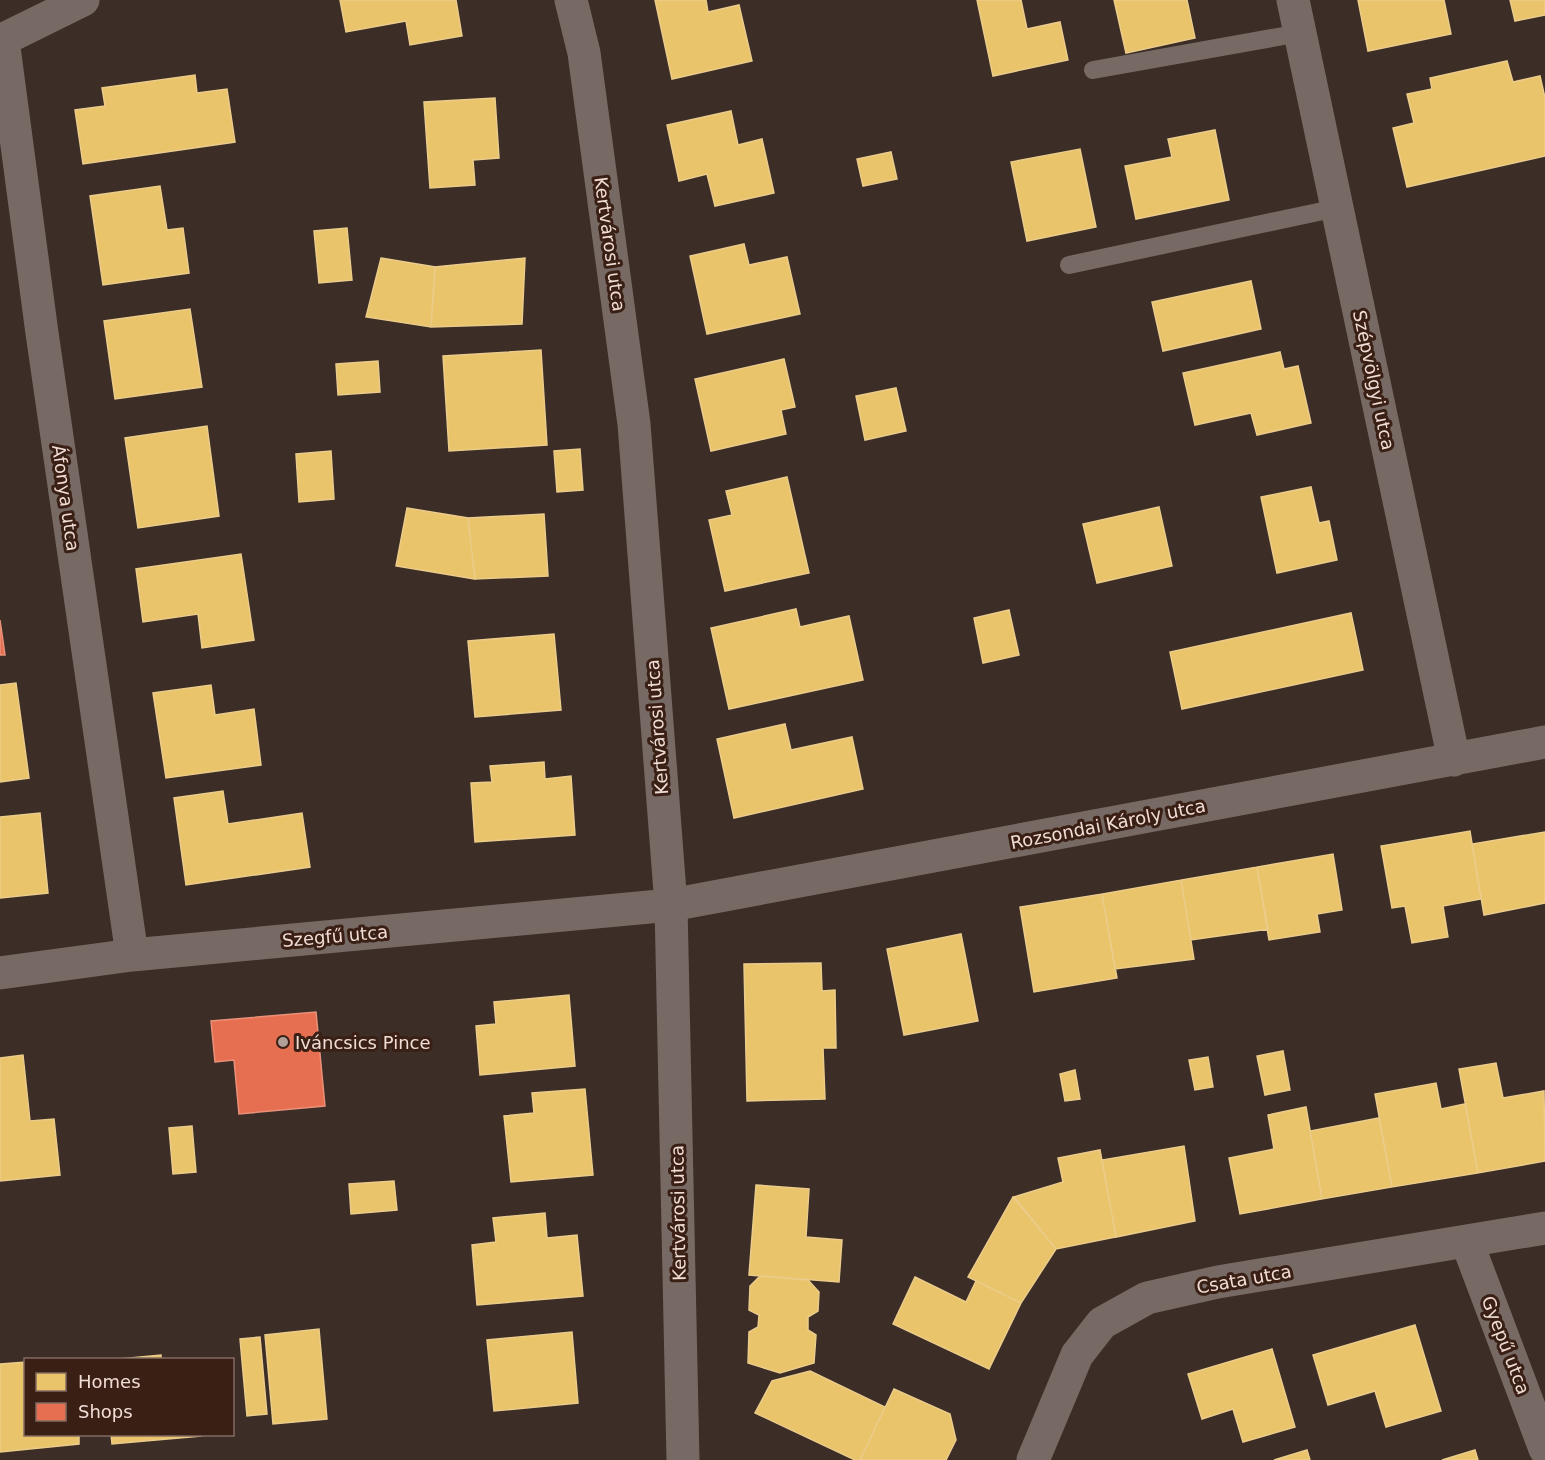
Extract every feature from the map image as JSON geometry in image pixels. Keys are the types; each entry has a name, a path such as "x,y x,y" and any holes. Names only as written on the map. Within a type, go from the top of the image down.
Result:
{"street":[{"path":"1,40 83,0"},
{"name":"Kertvárosi utca","path":"571,0 584,53 634,424 671,905 683,1460"},
{"name":"Szépvölgyi utca","path":"1293,0 1454,760"},
{"name":"Áfonya utca","path":"1,40 132,955"},
{"name":"Rozsondai Károly utca","path":"671,905 1545,742"},
{"name":"Szegfű utca","path":"0,973 132,955 671,905"},
{"name":"Csata utca","path":"1033,1460 1077,1355 1102,1323 1147,1298 1218,1282 1545,1228"},
{"name":"Gyepű utca","path":"1467,1242 1545,1449"}],"lane":[{"path":"1093,70 1300,33"},
{"path":"1069,265 1337,208"}],"building: Homes":[{"path":"340,0 456,0 462,36 410,45 406,21 346,32"},
{"path":"655,0 706,0 708,12 739,5 752,61 672,79"},
{"path":"977,0 1021,0 1027,29 1060,22 1068,60 993,76"},
{"path":"1114,0 1187,0 1195,38 1126,53"},
{"path":"1358,0 1444,0 1451,34 1368,51"},
{"path":"1510,0 1545,0 1545,15 1515,21"},
{"path":"1507,61 1513,82 1540,76 1545,98 1545,156 1407,187 1393,128 1414,123 1407,94 1432,89 1430,78"},
{"path":"195,75 197,93 227,89 235,142 83,164 75,110 105,106 102,88"},
{"path":"495,98 499,158 473,160 475,185 430,188 424,102"},
{"path":"731,111 738,145 762,139 774,193 715,206 707,174 679,181 667,125"},
{"path":"1215,130 1229,200 1136,219 1125,166 1172,157 1168,139"},
{"path":"1080,149 1096,227 1027,241 1011,162"},
{"path":"891,152 897,179 863,186 857,159"},
{"path":"160,186 167,230 183,228 189,273 103,285 90,196"},
{"path":"347,228 352,280 319,283 314,231"},
{"path":"744,244 749,265 787,257 800,314 707,334 690,256"},
{"path":"381,258 435,267 431,327 366,317"},
{"path":"525,258 522,324 431,327 435,267"},
{"path":"1251,281 1261,329 1163,351 1152,302"},
{"path":"190,309 202,387 115,399 104,321"},
{"path":"541,350 547,445 449,451 443,356"},
{"path":"1280,352 1284,369 1298,366 1311,423 1257,435 1251,413 1195,425 1183,373"},
{"path":"784,359 795,407 781,410 786,434 711,451 695,379"},
{"path":"378,361 380,392 338,395 336,364"},
{"path":"896,388 906,431 865,440 856,396"},
{"path":"207,426 219,516 138,528 125,438"},
{"path":"580,449 583,490 557,492 554,451"},
{"path":"331,451 334,499 299,502 296,454"},
{"path":"787,477 809,573 725,591 709,520 732,515 726,491"},
{"path":"1311,487 1319,523 1329,521 1337,560 1277,573 1261,497"},
{"path":"1159,507 1172,566 1097,583 1083,524"},
{"path":"407,508 468,518 475,579 396,566"},
{"path":"544,514 548,576 475,579 468,518"},
{"path":"241,554 254,640 202,648 198,614 143,622 136,569"},
{"path":"796,609 800,627 849,616 863,680 729,709 711,628"},
{"path":"1009,610 1019,655 983,663 974,618"},
{"path":"1351,613 1363,670 1182,709 1170,652"},
{"path":"554,634 561,710 475,717 468,641"},
{"path":"16,683 29,778 0,782 0,685"},
{"path":"211,685 215,715 254,709 261,765 166,778 153,693"},
{"path":"785,724 791,750 852,737 863,789 734,818 717,739"},
{"path":"544,762 545,779 571,776 575,835 475,842 471,783 492,782 490,766"},
{"path":"223,791 228,824 302,813 310,867 186,885 174,798"},
{"path":"40,813 48,893 0,898 0,817"},
{"path":"1470,831 1481,899 1443,906 1448,937 1412,943 1405,906 1392,908 1381,846"},
{"path":"1545,832 1545,903 1484,915 1472,844"},
{"path":"1333,854 1342,910 1317,914 1320,932 1269,940 1257,867"},
{"path":"1257,867 1268,929 1191,940 1181,880"},
{"path":"1181,880 1194,959 1115,969 1102,894"},
{"path":"1102,894 1117,978 1034,992 1020,907"},
{"path":"961,934 978,1021 904,1035 887,949"},
{"path":"821,963 822,991 835,990 836,1048 823,1048 825,1099 747,1101 744,964"},
{"path":"569,995 575,1066 480,1075 476,1026 496,1024 494,1002"},
{"path":"1283,1051 1290,1090 1265,1095 1257,1056"},
{"path":"23,1055 30,1121 54,1119 60,1175 0,1181 0,1058"},
{"path":"1208,1057 1213,1087 1195,1090 1189,1060"},
{"path":"1496,1063 1503,1098 1544,1091 1545,1161 1478,1173 1459,1069"},
{"path":"1075,1070 1080,1099 1065,1101 1060,1074"},
{"path":"1436,1083 1441,1109 1465,1104 1478,1173 1392,1187 1375,1094"},
{"path":"585,1089 593,1175 511,1182 504,1116 534,1113 532,1093"},
{"path":"1306,1107 1322,1199 1240,1214 1229,1158 1274,1149 1268,1115"},
{"path":"1379,1118 1392,1187 1322,1199 1310,1131"},
{"path":"192,1126 196,1172 173,1174 169,1128"},
{"path":"1184,1146 1195,1221 1116,1237 1102,1160"},
{"path":"1100,1150 1116,1237 1056,1249 1014,1197 1063,1182 1058,1158"},
{"path":"394,1181 397,1210 351,1214 349,1184"},
{"path":"756,1185 809,1189 806,1237 842,1240 839,1282 749,1275"},
{"path":"1013,1197 1056,1249 1021,1303 968,1277"},
{"path":"545,1213 547,1238 577,1235 583,1296 477,1305 472,1245 496,1242 493,1218"},
{"path":"760,1276 808,1280 819,1292 818,1311 808,1317 808,1330 816,1335 814,1363 780,1373 748,1363 749,1332 758,1327 759,1315 749,1310 750,1286"},
{"path":"915,1277 966,1302 976,1281 1021,1303 989,1369 893,1324"},
{"path":"1415,1325 1441,1411 1386,1427 1375,1391 1328,1405 1313,1355"},
{"path":"319,1329 327,1419 273,1424 265,1335"},
{"path":"572,1332 578,1403 494,1411 487,1340"},
{"path":"260,1337 267,1414 247,1416 240,1339"},
{"path":"1272,1349 1295,1427 1243,1442 1233,1409 1202,1419 1188,1374"},
{"path":"161,1355 161,1358 129,1358"},
{"path":"24,1362 24,1436 79,1436 79,1444 0,1452 0,1364"},
{"path":"810,1371 885,1407 860,1460 855,1460 755,1413 772,1381"},
{"path":"894,1389 950,1414 956,1440 946,1460 860,1460"},
{"path":"111,1436 201,1436 112,1444"},
{"path":"1307,1450 1310,1460 1274,1460"},
{"path":"1475,1450 1478,1460 1442,1460"}],"building: Shops":[{"path":"0,620 5,655 0,655"},
{"path":"316,1012 325,1106 239,1114 234,1060 215,1062 211,1021"}],"place":[{"name":"Iváncsics Pince","path":"283,1042"}]}
